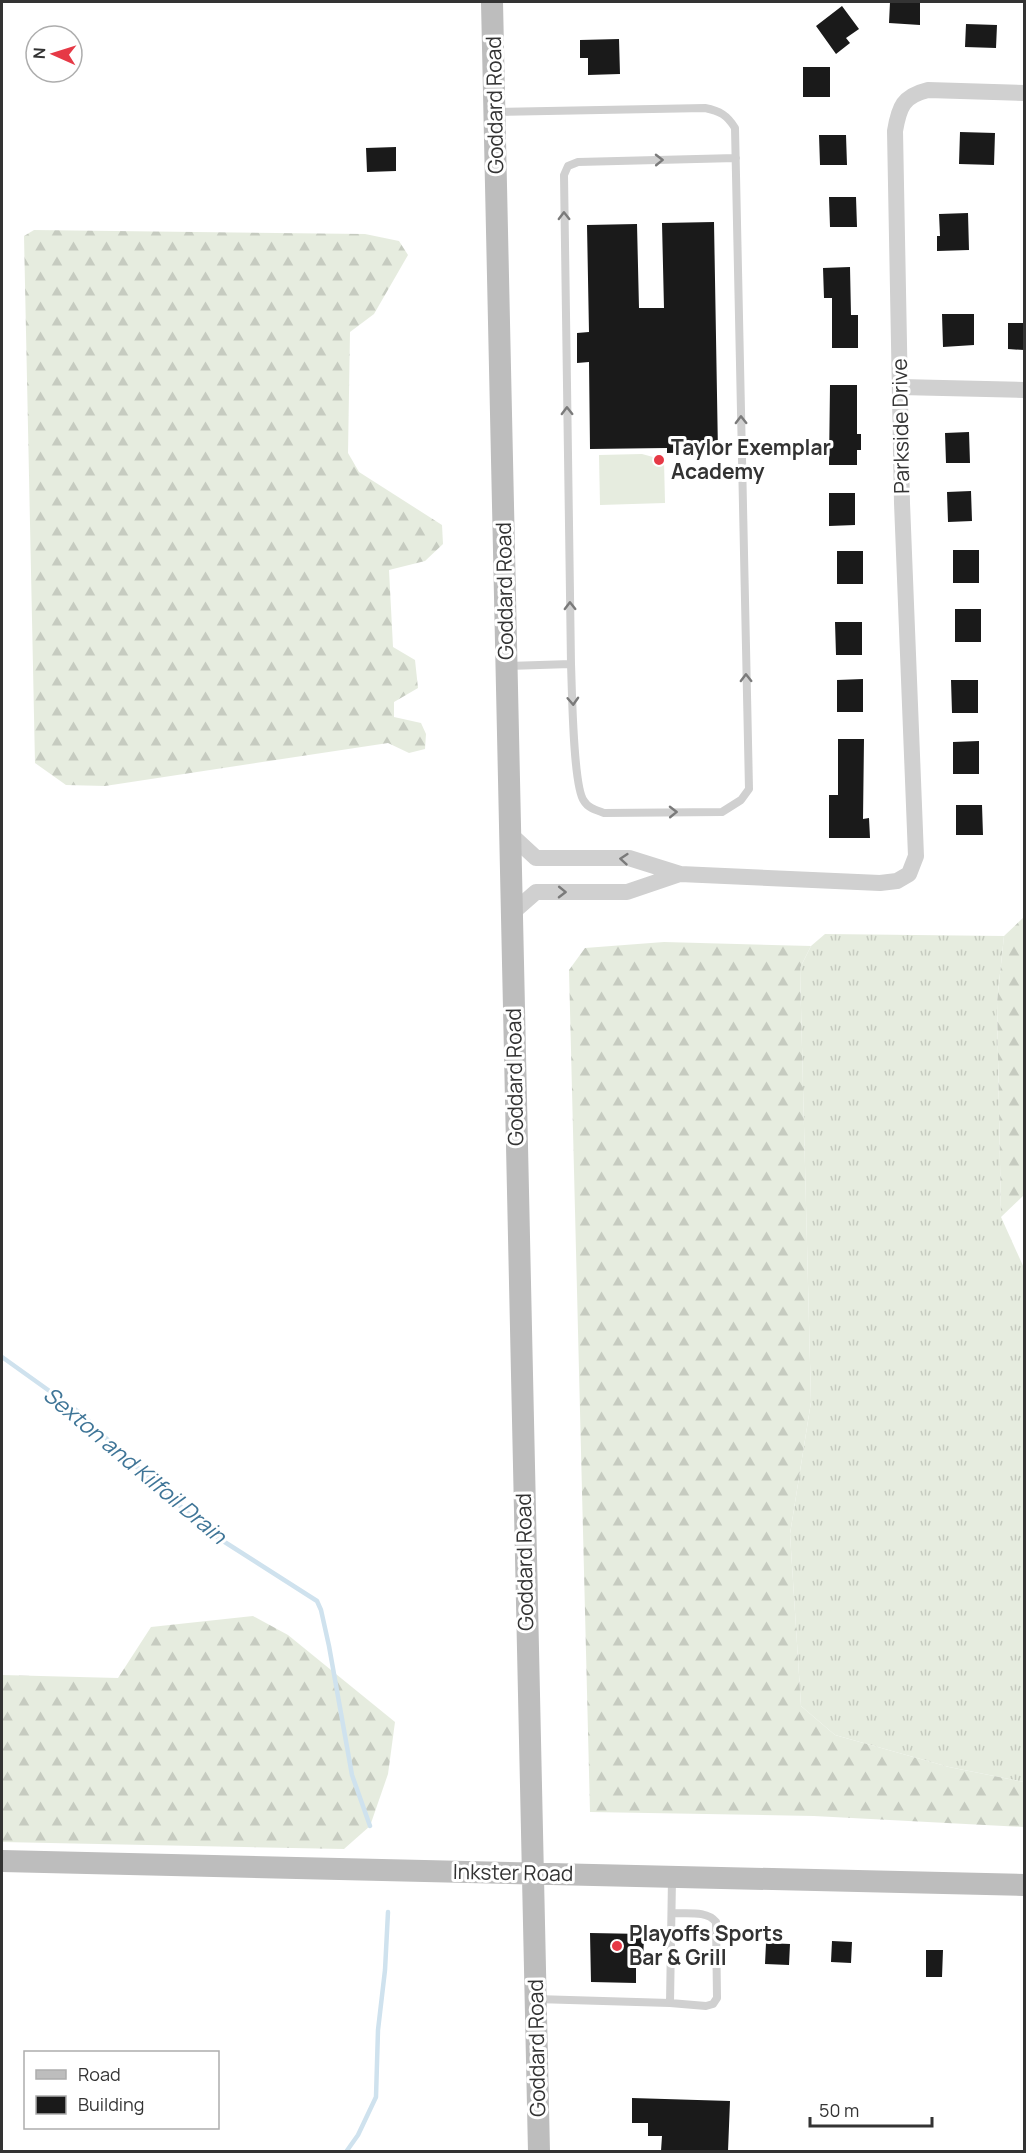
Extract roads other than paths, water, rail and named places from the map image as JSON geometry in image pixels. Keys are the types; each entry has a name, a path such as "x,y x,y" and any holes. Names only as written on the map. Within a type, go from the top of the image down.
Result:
{"main road":[{"name":"Goddard Road","path":"492,2 539,2151"},
{"name":"Inkster Road","path":"2,1862 1024,1885"}],"street":[{"name":"Parkside Drive","path":"680,874 880,883 897,881 909,874 916,856 902,503 895,131 902,105 917,93 928,90 1024,93"},
{"path":"900,387 1024,390"},
{"path":"510,834 536,858 629,858 680,874"},
{"path":"512,913 536,891 627,892 680,874"}],"lane":[{"path":"495,112 705,108 719,111 729,118 735,128 736,158 749,789 741,800 722,812 604,813 592,808 582,800 577,779 571,664 564,175 568,166 578,162 736,158"},
{"path":"507,666 571,664"},
{"path":"670,2003 672,1877"},
{"path":"535,2000 706,2006 712,2004 717,1998 716,1922 711,1916 705,1914 672,1913"}],"waterway":[{"name":"Sexton and Kilfoil Drain","path":"2,1357 83,1415 119,1451 209,1532 317,1601 329,1646 352,1775 370,1826"},
{"name":"Sexton and Kilfoil Drain","path":"346,2152 358,2135 376,2097 378,2030 385,1970 388,1912"}],"place":[{"name":"Taylor Exemplar Academy","path":"659,460"},
{"name":"Playoffs Sports Bar & Grill","path":"617,1946"}]}
